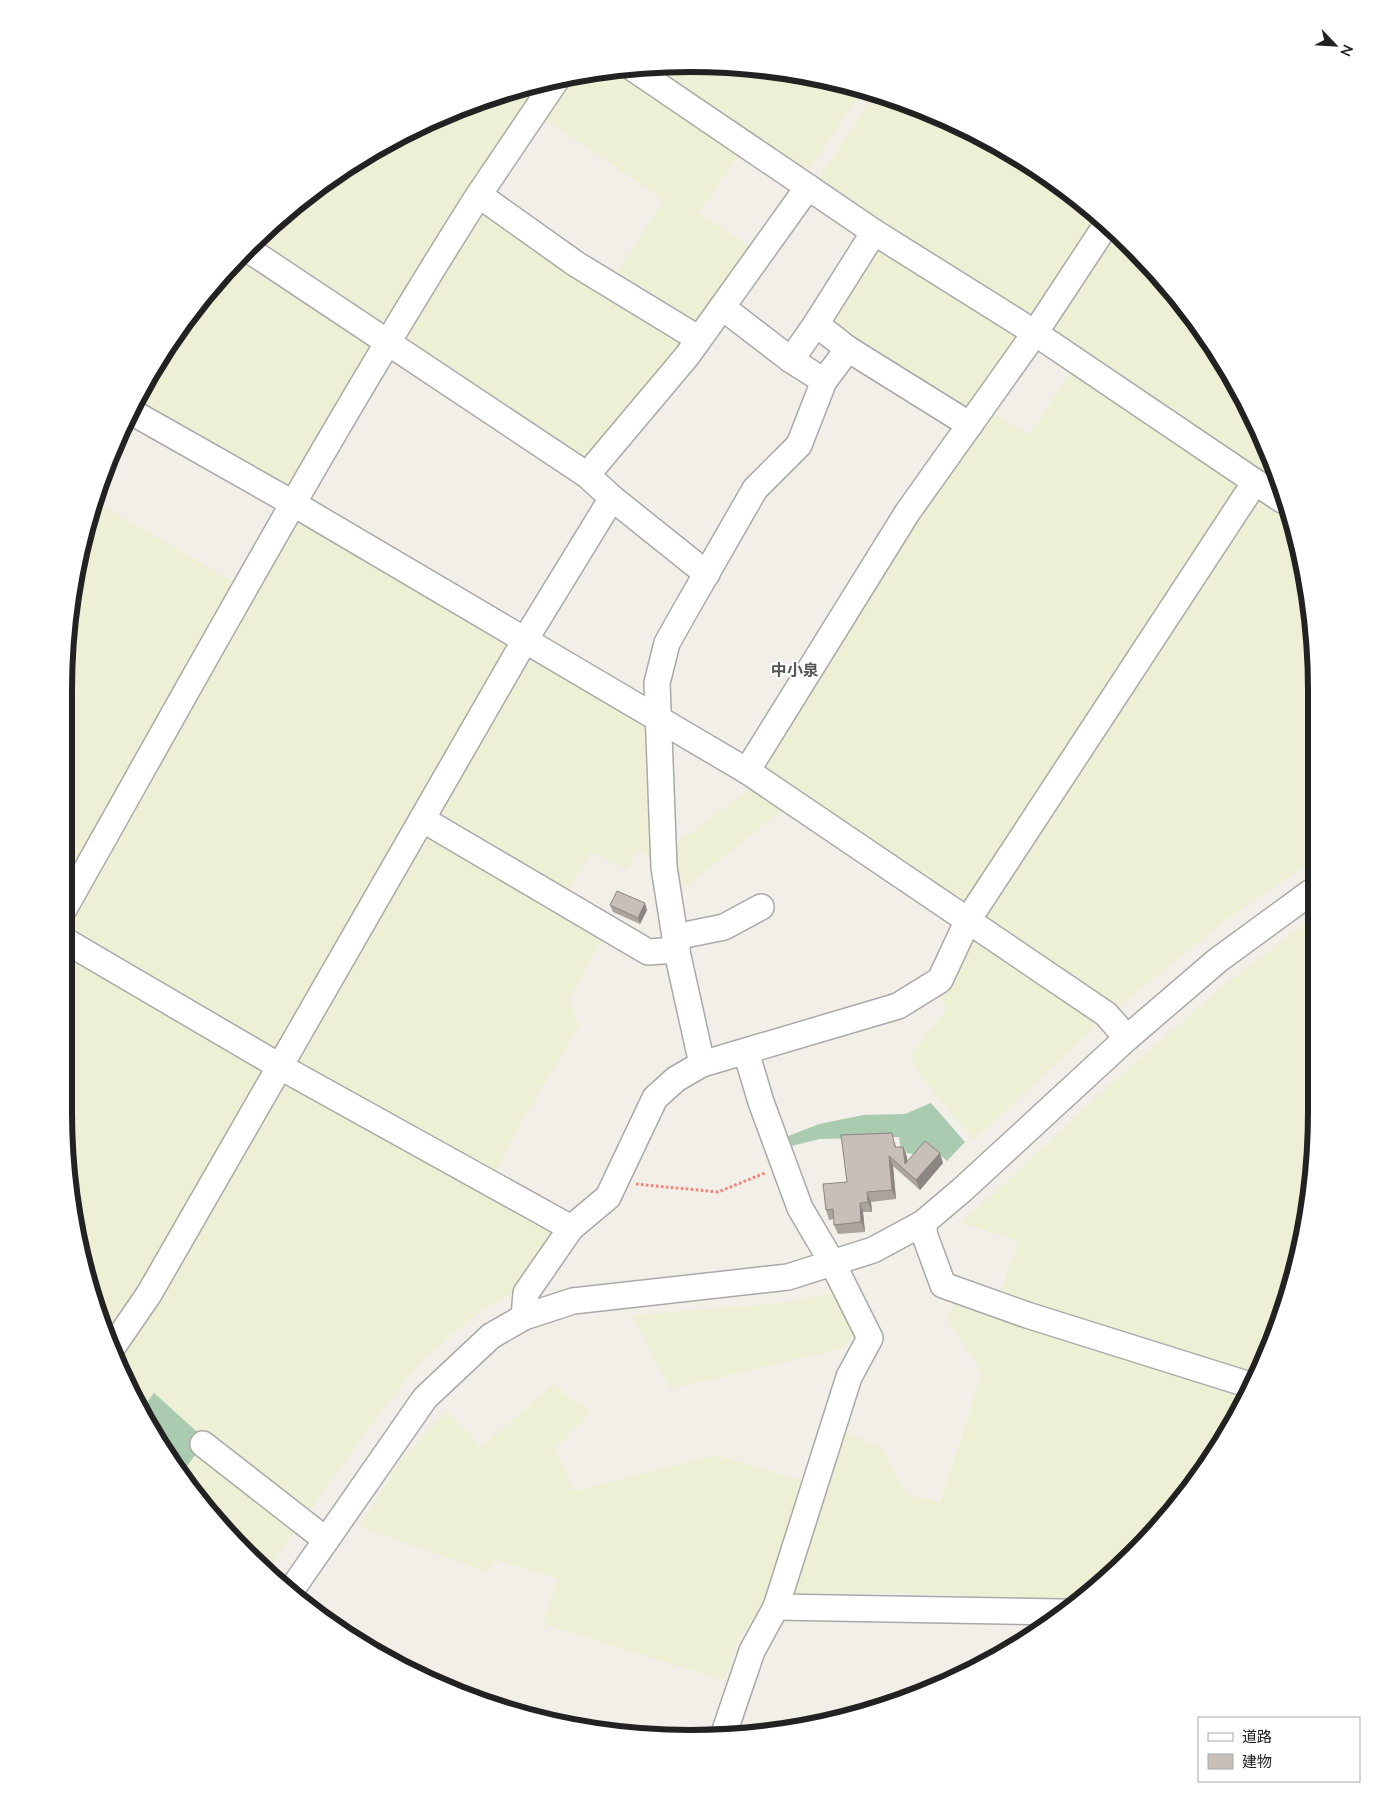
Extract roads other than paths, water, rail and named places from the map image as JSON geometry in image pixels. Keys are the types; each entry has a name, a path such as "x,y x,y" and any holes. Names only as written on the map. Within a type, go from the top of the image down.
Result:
{"street":[{"path":"642,75 874,232 1035,333 1276,496"},
{"path":"72,895 294,504 388,343 479,195 549,89"},
{"path":"587,475 687,356 808,187"},
{"path":"479,195 576,264 699,339"},
{"path":"747,771 907,513 1035,333 1102,231"},
{"path":"791,360 874,232"},
{"path":"253,253 587,475 612,498 707,574"},
{"path":"722,307 791,360 824,381"},
{"path":"816,324 848,349 970,425"},
{"path":"702,1064 676,944 664,867 657,683 667,643 755,489 799,445 824,381 848,349"},
{"path":"137,415 294,504 747,771 1106,1014 1127,1038"},
{"path":"524,1317 526,1293 571,1228 608,1197 655,1098 676,1079 702,1064 898,1006 940,980 968,920 1255,482"},
{"path":"117,1341 149,1294 525,640 612,498"},
{"path":"422,819 648,952 724,927 760,907"},
{"path":"294,1586 425,1398 491,1336 524,1317 573,1301 788,1277 873,1250 923,1223 962,1190 1127,1038 1218,960 1308,894"},
{"path":"72,945 280,1066 571,1228"},
{"path":"726,1728 752,1651 776,1607 849,1377 870,1338 832,1264 800,1208 761,1102 746,1052"},
{"path":"923,1223 925,1236 943,1285 1244,1384"},
{"path":"203,1444 326,1540"},
{"path":"776,1607 1052,1612"}],"district":[{"name":"中小泉","path":"795,669"}]}
